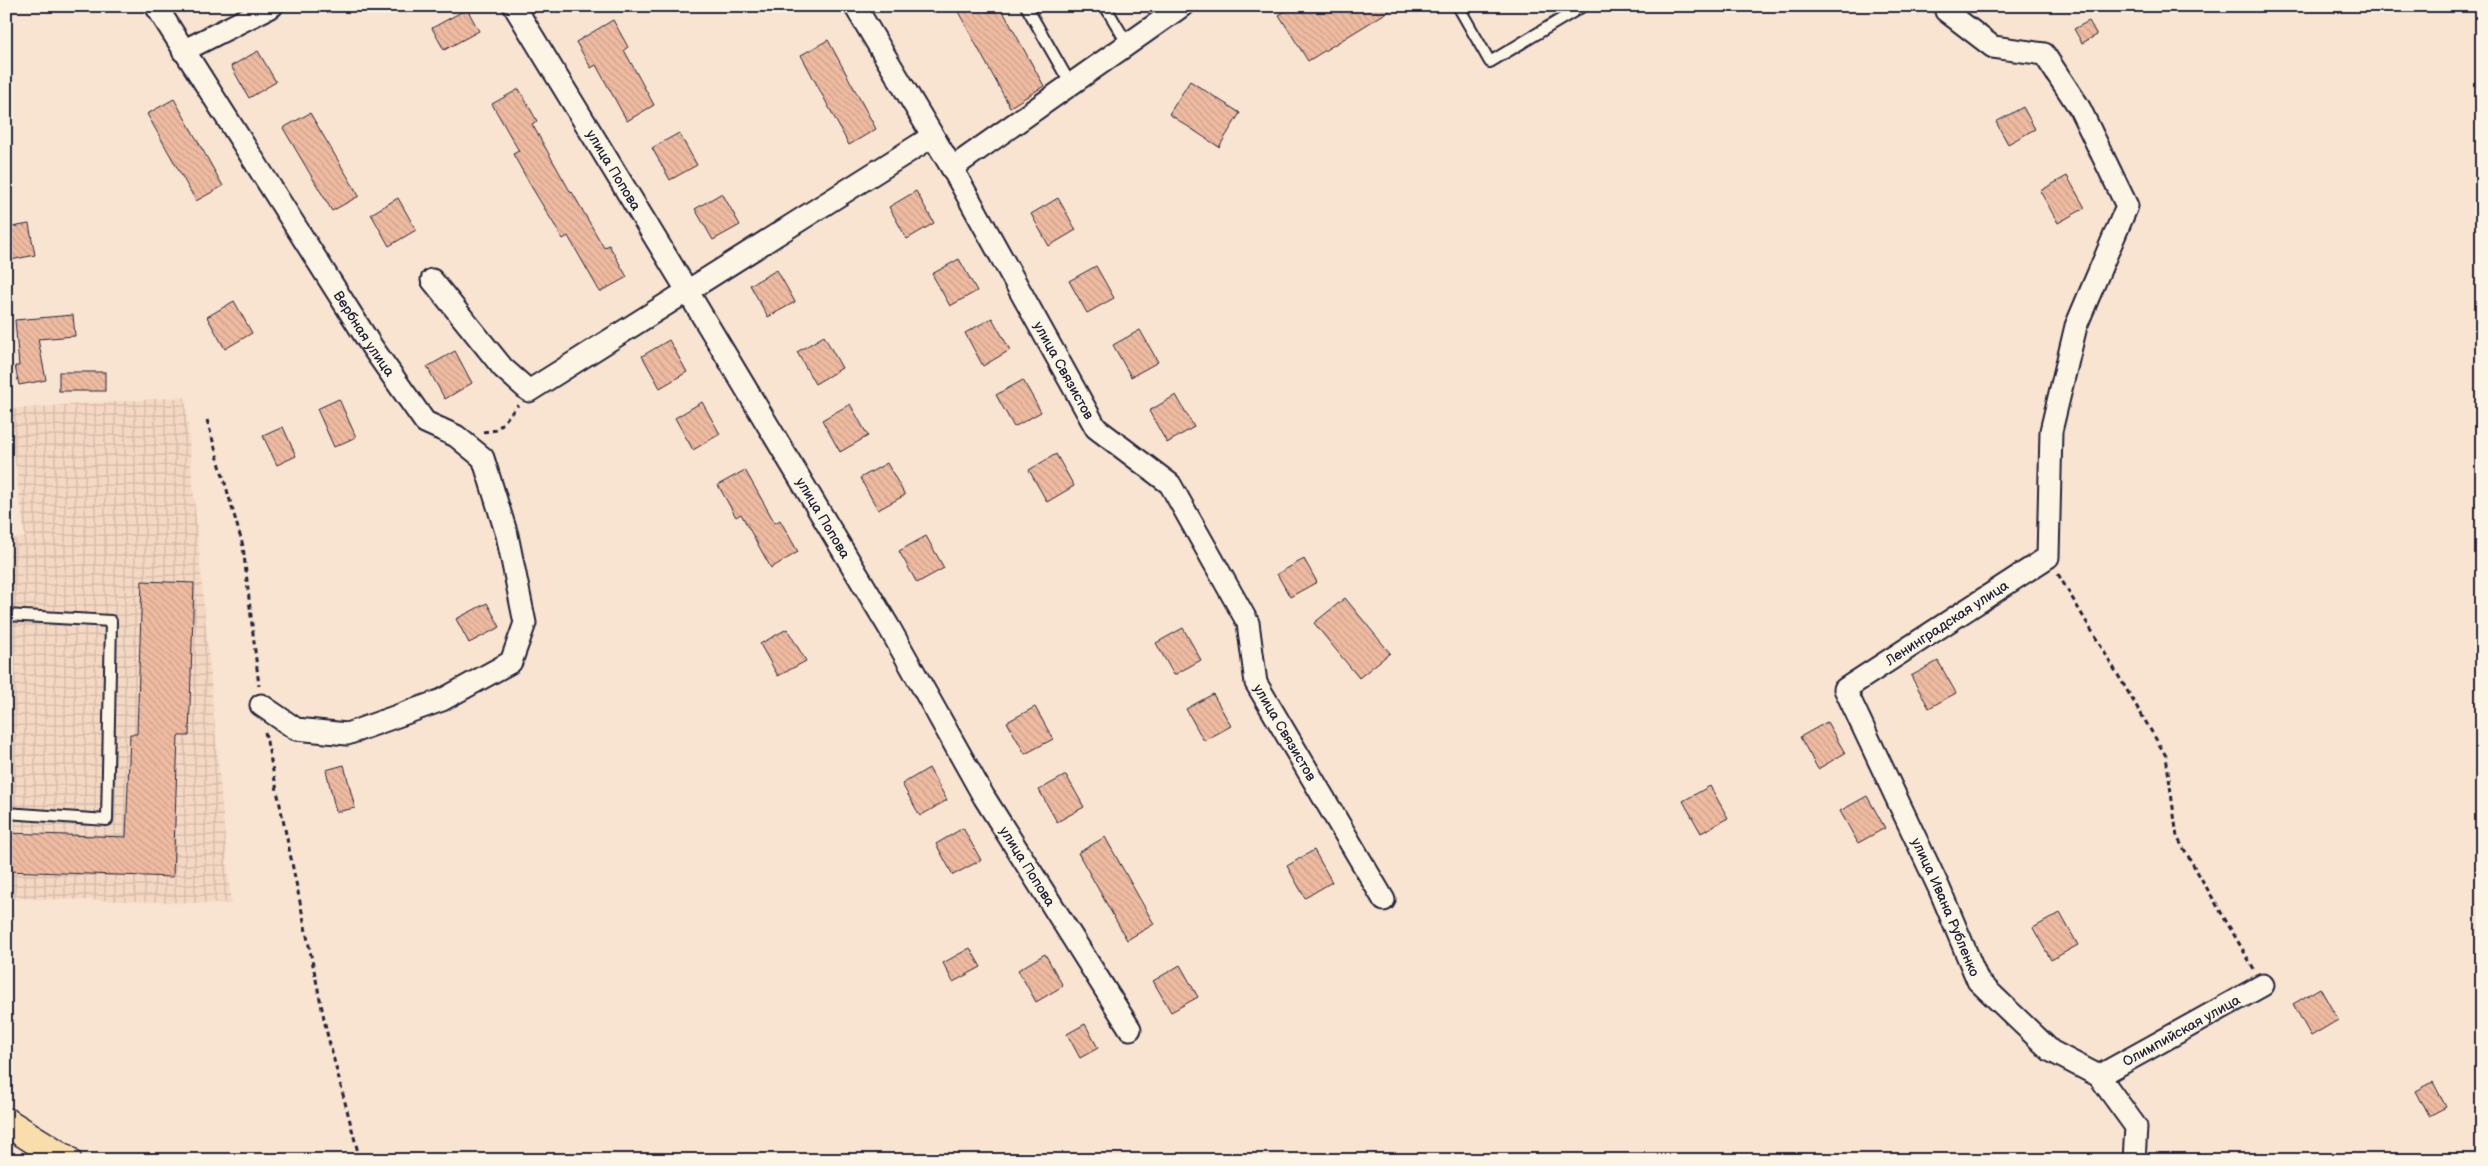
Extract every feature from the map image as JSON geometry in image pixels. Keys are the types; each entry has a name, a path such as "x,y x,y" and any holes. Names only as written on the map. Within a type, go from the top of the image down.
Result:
{"main road":[{"path":"6,1122 67,1160"}],"street":[{"name":"Вербная улица","path":"156,6 372,348 425,422 456,436 483,458 507,534 525,623 511,662 442,700 347,734 296,729 261,704"},
{"path":"183,51 272,6"},
{"name":"улица Попова","path":"514,6 890,630 984,797 1130,1029"},
{"name":"улица Связистов","path":"855,6 952,168 1096,428 1170,484 1248,623 1256,683 1384,900"},
{"path":"952,168 1182,6"},
{"path":"1946,6 1946,11 1993,47 2044,54 2079,107 2127,206 2076,326 2050,431 2048,557"},
{"path":"432,280 503,368 529,391 933,136"},
{"name":"Ленинградская улица","path":"1846,689 2048,557"},
{"name":"улица Ивана Рубленко","path":"1846,689 1940,888 1978,981 2051,1051 2099,1076 2136,1127 2134,1160"},
{"name":"Олимпийская улица","path":"2099,1076 2263,985"}],"lane":[{"path":"1026,6 1071,85"},
{"path":"1105,6 1127,43"},
{"path":"1458,6 1490,62 1583,6"},
{"path":"6,614 111,621 107,820 6,813"}],"path":[{"path":"456,436 497,430 529,391"},
{"path":"207,420 243,546 261,704 270,761 327,1033 360,1160"},
{"path":"2048,557 2166,756 2177,837 2263,985"}],"shaded area":[{"path":"185,397 231,904 6,898 6,539 25,537 8,409"}],"building":[{"path":"955,6 1000,6 1044,86 1010,107"},
{"path":"1294,6 1397,6 1308,61 1279,15"},
{"path":"467,9 479,31 444,50 432,28"},
{"path":"613,20 628,47 624,50 654,105 627,121 596,65 591,68 576,42"},
{"path":"2089,21 2097,35 2082,43 2074,29"},
{"path":"828,40 876,129 849,145 801,55"},
{"path":"258,51 276,82 249,98 231,66"},
{"path":"1190,81 1240,113 1219,147 1169,114"},
{"path":"519,89 537,121 532,124 571,193 604,248 609,245 627,277 600,292 568,236 563,239 531,186 513,154 519,151 492,104"},
{"path":"174,99 223,186 196,201 147,114"},
{"path":"2023,107 2035,129 2008,144 1996,122"},
{"path":"310,113 359,196 332,211 283,128"},
{"path":"679,133 697,165 670,180 652,148"},
{"path":"2067,176 2085,208 2058,223 2040,191"},
{"path":"916,191 934,223 907,239 889,207"},
{"path":"722,193 740,225 713,240 695,209"},
{"path":"398,198 416,230 389,246 371,214"},
{"path":"1058,198 1076,230 1049,246 1031,214"},
{"path":"29,224 35,255 6,261 6,228"},
{"path":"959,259 977,291 950,306 932,274"},
{"path":"1096,266 1114,298 1087,313 1069,281"},
{"path":"777,270 795,302 768,317 750,285"},
{"path":"234,301 252,333 225,349 207,317"},
{"path":"73,315 75,336 38,339 46,380 19,385 15,366 19,366 15,320"},
{"path":"992,318 1010,350 983,366 965,333"},
{"path":"1140,330 1158,362 1131,377 1113,345"},
{"path":"824,336 842,368 815,384 797,352"},
{"path":"669,340 687,372 660,388 642,356"},
{"path":"455,351 472,383 445,399 427,367"},
{"path":"59,372 105,372 105,391 59,391"},
{"path":"1023,380 1041,412 1014,427 996,395"},
{"path":"1176,395 1194,427 1167,443 1149,411"},
{"path":"339,399 356,437 334,447 317,409"},
{"path":"702,402 720,434 693,450 675,418"},
{"path":"850,404 868,436 840,452 822,420"},
{"path":"283,427 296,456 277,465 263,436"},
{"path":"1056,454 1074,486 1047,502 1029,470"},
{"path":"887,463 905,495 878,510 860,478"},
{"path":"745,470 775,523 780,520 798,552 771,568 741,514 736,517 718,485"},
{"path":"926,536 944,568 917,583 899,551"},
{"path":"1304,559 1317,582 1290,597 1277,574"},
{"path":"142,581 194,583 189,736 178,736 173,877 6,871 6,833 126,837 130,734 137,734"},
{"path":"1345,598 1390,653 1359,678 1314,623"},
{"path":"487,603 500,627 469,643 456,619"},
{"path":"1183,628 1201,660 1174,675 1156,643"},
{"path":"787,629 806,661 778,676 760,644"},
{"path":"1938,661 1956,693 1929,708 1911,676"},
{"path":"1213,694 1231,726 1204,741 1186,709"},
{"path":"1035,707 1053,739 1025,754 1007,722"},
{"path":"1827,722 1845,753 1818,769 1800,737"},
{"path":"344,765 355,808 336,812 326,770"},
{"path":"929,768 947,800 920,816 902,784"},
{"path":"1066,775 1084,807 1057,822 1039,790"},
{"path":"1710,786 1728,818 1701,833 1683,801"},
{"path":"1867,796 1885,828 1858,843 1840,811"},
{"path":"963,828 981,860 953,875 936,844"},
{"path":"1105,837 1154,924 1127,940 1078,853"},
{"path":"1314,850 1332,882 1305,898 1287,866"},
{"path":"2060,913 2078,945 2051,960 2033,928"},
{"path":"970,948 981,967 953,982 943,963"},
{"path":"1045,954 1063,986 1036,1002 1018,970"},
{"path":"1180,965 1198,997 1171,1012 1153,981"},
{"path":"2320,988 2338,1020 2311,1036 2293,1004"},
{"path":"1085,1024 1098,1048 1080,1058 1067,1034"},
{"path":"2433,1082 2446,1107 2429,1116 2416,1091"}]}
